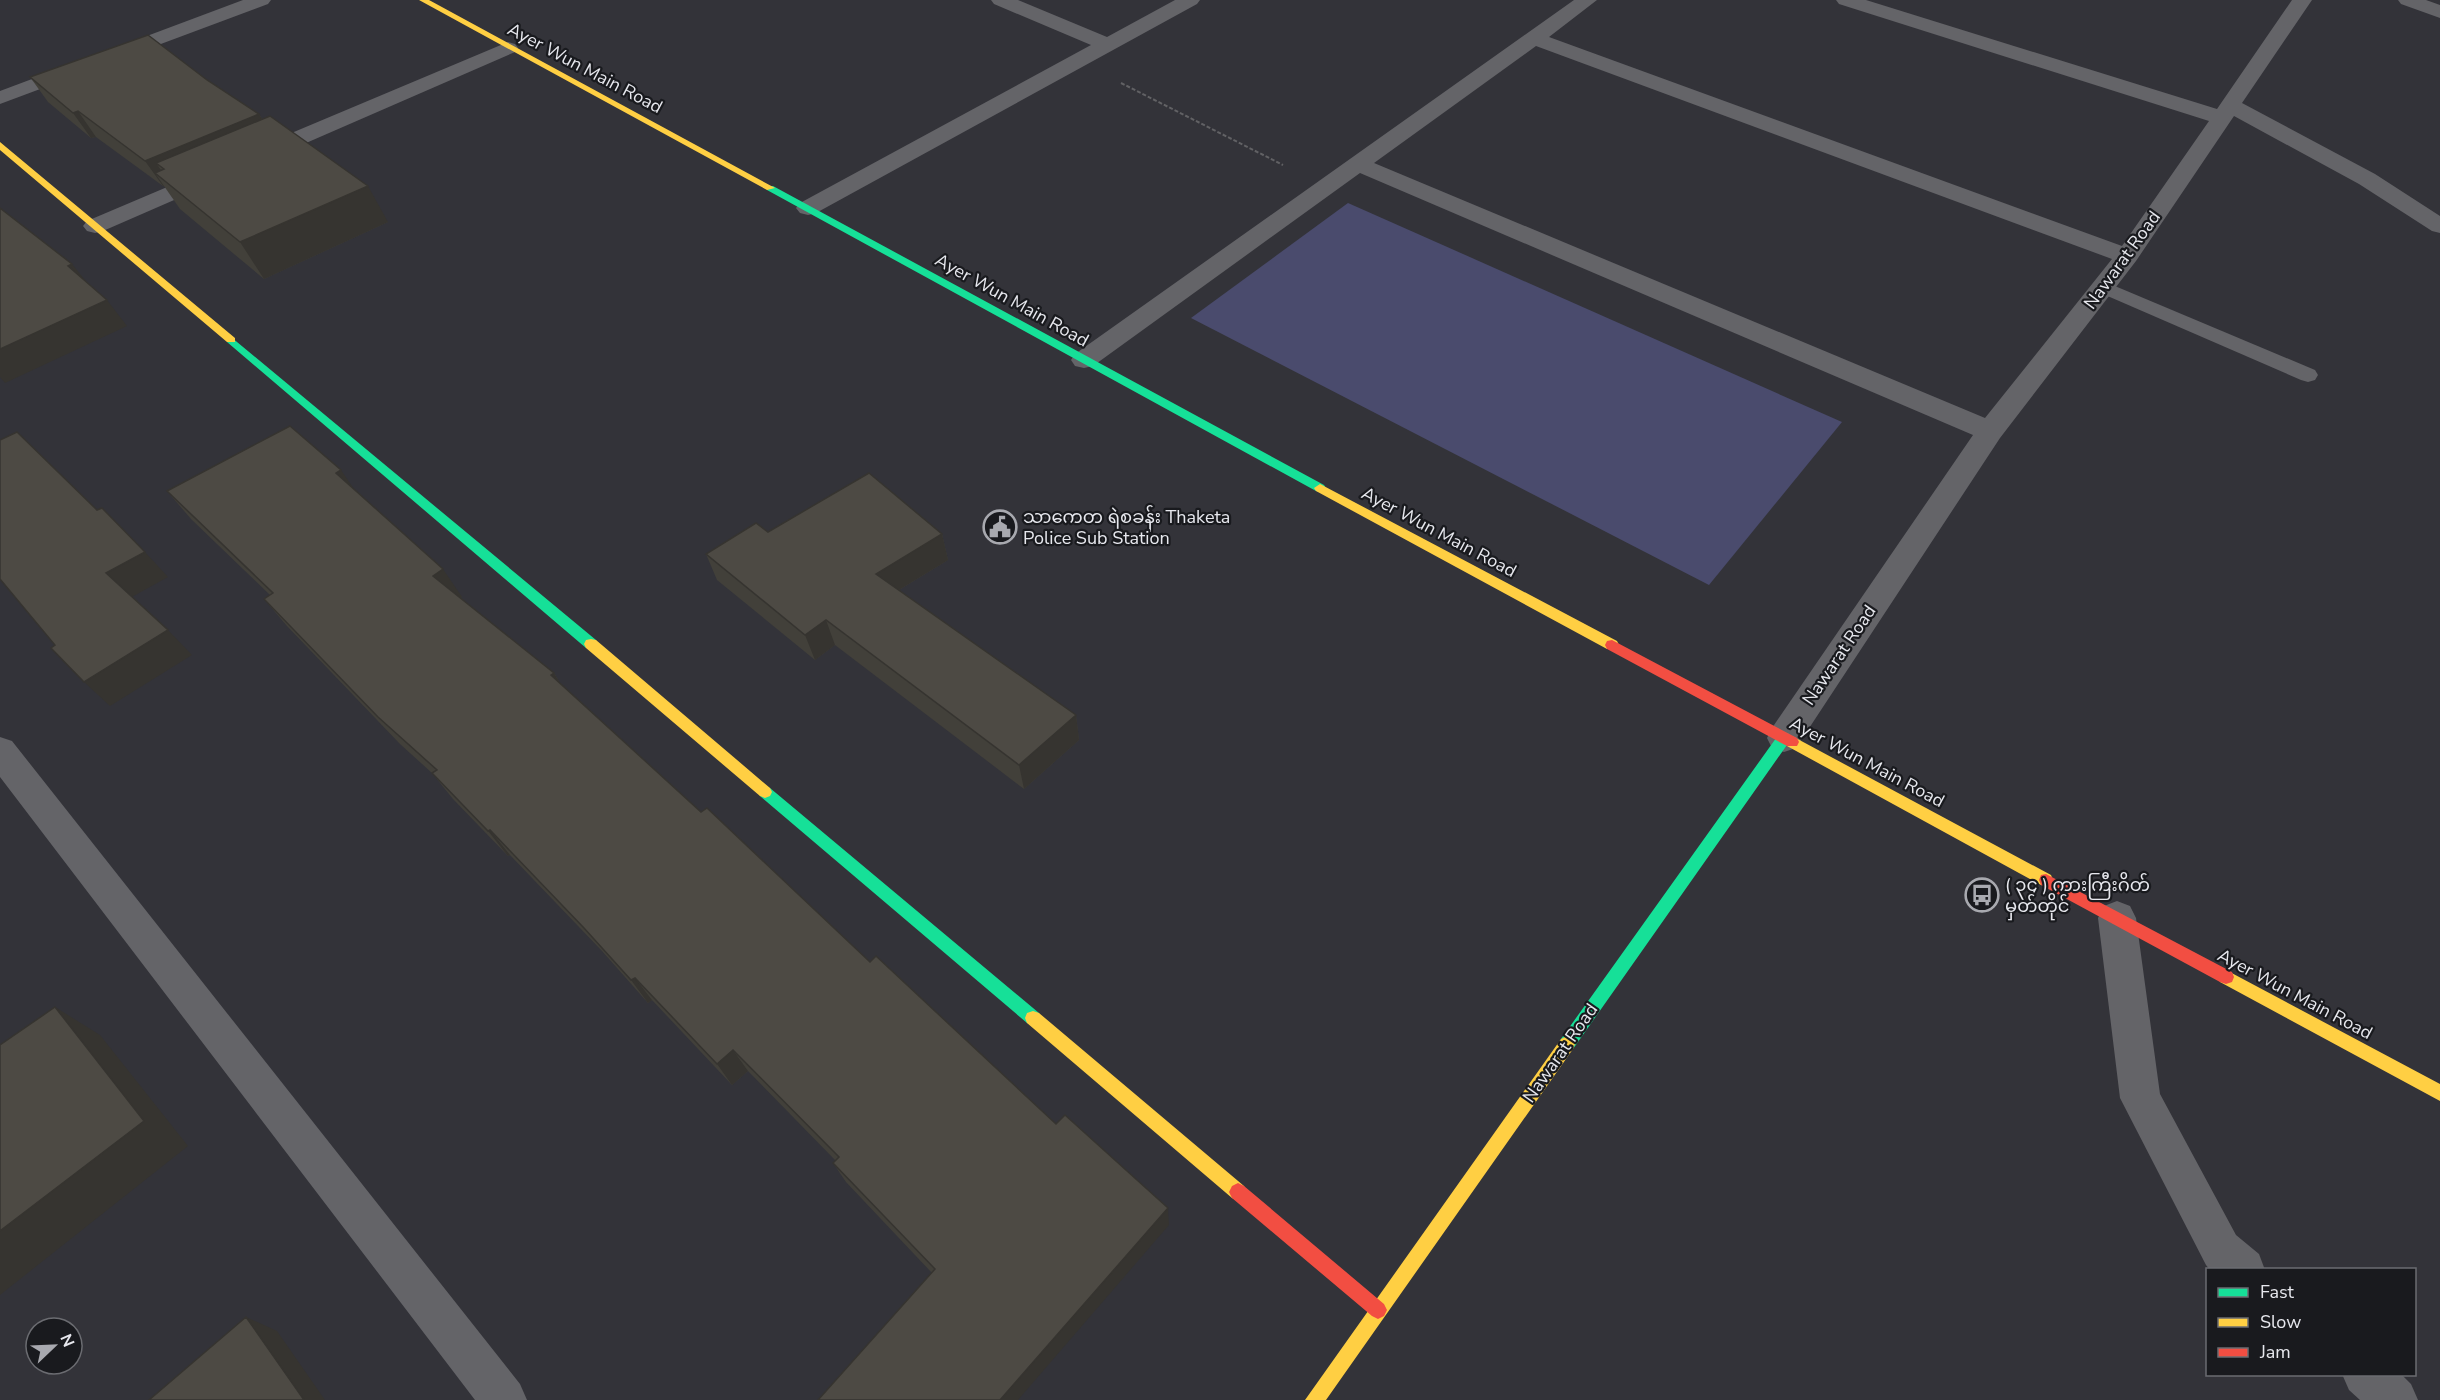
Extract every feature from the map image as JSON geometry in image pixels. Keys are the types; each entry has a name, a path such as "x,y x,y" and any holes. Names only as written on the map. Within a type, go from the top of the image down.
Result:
{"main road":[{"name":"Ayer Wun Main Road","path":"423,0 2440,1093"},
{"path":"0,145 1378,1310"},
{"name":"Nawarat Road","path":"1314,1400 1784,738"}],"street":[{"path":"0,98 261,0"},
{"path":"1001,0 1108,45"},
{"path":"808,208 1190,0"},
{"path":"1084,360 1587,0"},
{"path":"1846,0 2227,112 2367,179 2440,226"},
{"path":"2408,0 2440,12"},
{"name":"Nawarat Road","path":"1784,738 1990,430 2127,256 2227,112 2294,2"},
{"path":"1534,38 2127,256"},
{"path":"95,226 508,48"},
{"path":"1357,164 1990,430"},
{"path":"0,751 504,1400"},
{"path":"2117,918 2140,1098 2221,1250 2243,1268"},
{"path":"2367,1376 2395,1400"}],"lane":[{"path":"2103,287 2308,375"}],"path":[{"path":"1078,61 1327,186"}],"shaded area":[{"path":"1348,203 1842,422 1709,585 1191,318"}],"building":[{"path":"148,35 207,80 259,114 145,161 78,111 73,113 30,77"},
{"path":"270,116 368,186 240,242 155,173 164,169 156,163"},
{"path":"0,208 72,264 68,266 107,300 0,349"},
{"path":"290,426 341,470 336,473 443,569 433,576 554,673 551,675 701,812 707,808 870,962 876,956 1056,1124 1065,1115 1168,1208 1000,1400 818,1400 935,1269 833,1163 839,1157 733,1050 717,1064 635,978 631,980 490,830 488,831 432,773 437,770 378,717 264,599 273,593 167,491"},
{"path":"17,432 97,510 102,508 145,552 106,573 168,630 84,682 51,648 55,645 0,579 0,440"},
{"path":"869,473 942,534 876,574 1076,715 1019,765 826,620 805,635 706,554 756,523 768,532"},
{"path":"55,1007 144,1121 0,1231 0,1045"},
{"path":"246,1317 304,1400 149,1400"}],"traffic: fast":[{"path":"770,188 1320,488"},
{"path":"231,340 591,644"},
{"path":"1567,1044 1784,738"},
{"path":"765,792 1033,1018"}],"traffic: slow":[{"path":"423,0 770,188"},
{"path":"0,145 231,340"},
{"path":"1320,488 1612,645"},
{"path":"591,644 765,792"},
{"path":"1792,742 2046,880"},
{"path":"2226,977 2440,1093"},
{"path":"1033,1018 1238,1192"},
{"path":"1315,1400 1567,1044"}],"traffic: jam":[{"path":"1612,645 1792,742"},
{"path":"2046,880 2226,977"},
{"path":"1238,1192 1378,1310"}],"place":[{"name":"သာကေတ ရဲစခန်း Thaketa Police Sub Station","path":"1000,527"},
{"name":"( ၃၄ ) ကားကြီးဂိတ် မှတ်တိုင်","path":"1982,895"}]}
